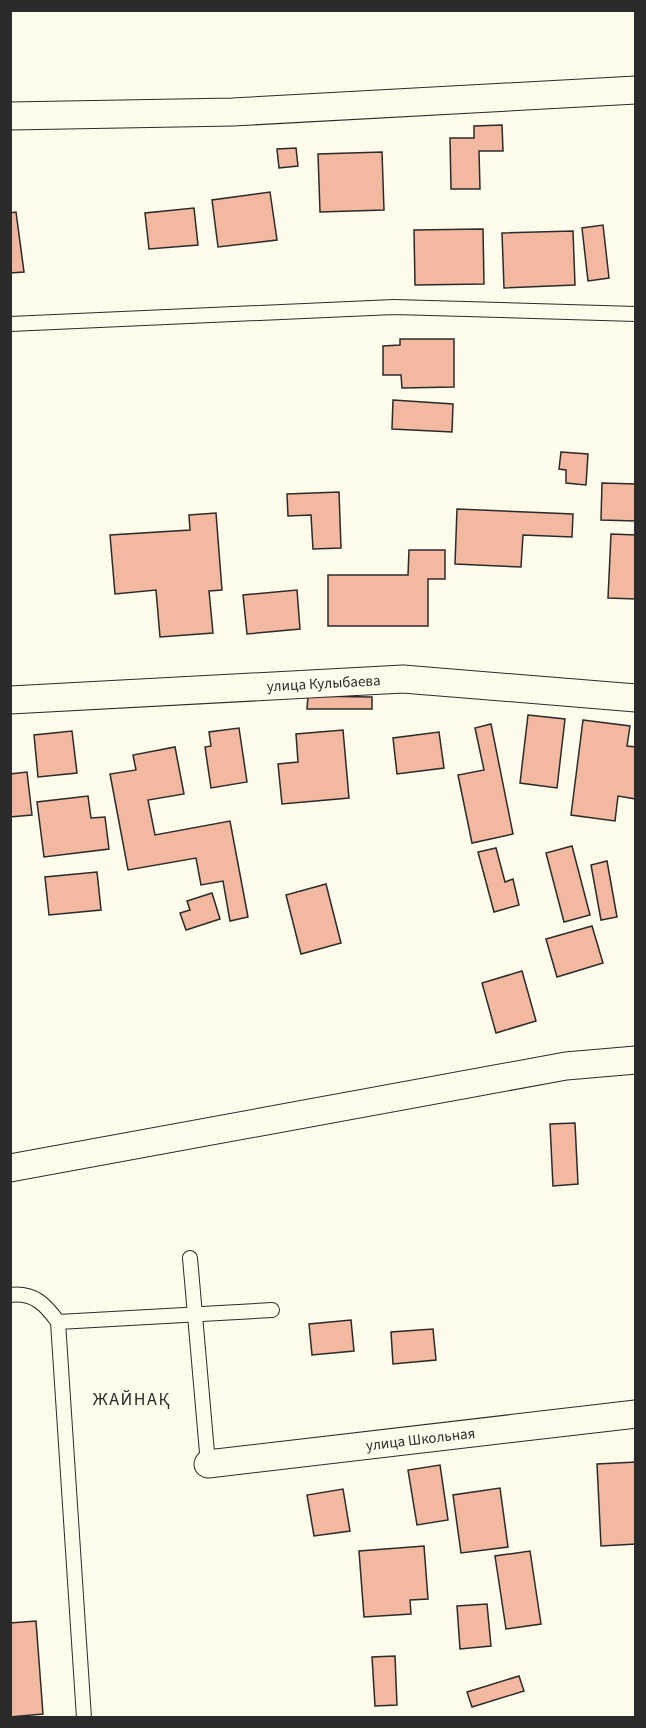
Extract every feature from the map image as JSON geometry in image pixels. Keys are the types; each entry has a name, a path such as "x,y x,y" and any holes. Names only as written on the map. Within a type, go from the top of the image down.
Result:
{"street":[{"path":"10,116 233,112 636,90"},
{"name":"улица Кулыбаева","path":"10,700 403,679 636,698"},
{"path":"10,1168 566,1066 636,1060"},
{"name":"улица Школьная","path":"208,1464 636,1414"}],"lane":[{"path":"10,324 394,307 636,314"},
{"path":"190,1258 208,1464"},
{"path":"10,1295 18,1294 44,1302 58,1322 84,1718"},
{"path":"58,1322 272,1310"}],"building":[{"path":"502,125 503,151 479,151 480,189 451,189 450,138 474,138 474,126"},
{"path":"296,148 298,166 279,168 277,149"},
{"path":"382,152 384,210 320,212 318,154"},
{"path":"270,192 277,240 218,247 212,200"},
{"path":"194,208 198,245 149,249 145,213"},
{"path":"16,212 24,272 10,273 10,213"},
{"path":"603,225 609,278 588,281 582,228"},
{"path":"483,229 484,284 415,285 414,230"},
{"path":"573,231 575,285 504,288 502,233"},
{"path":"400,339 454,339 454,387 402,388 401,375 383,375 383,346 400,345"},
{"path":"393,400 453,404 452,432 392,429"},
{"path":"561,452 588,454 586,485 566,483 566,470 559,469"},
{"path":"602,483 636,484 636,521 601,520"},
{"path":"339,492 341,548 313,549 311,515 288,516 287,494"},
{"path":"457,509 573,514 572,537 523,535 521,567 455,564"},
{"path":"216,513 222,590 209,591 213,633 160,637 156,590 115,594 110,535 190,530 189,515"},
{"path":"611,534 636,535 636,599 608,598"},
{"path":"409,550 445,550 445,579 428,579 428,626 328,626 328,575 408,575"},
{"path":"297,590 300,629 247,634 243,595"},
{"path":"308,696 372,697 372,709 307,709"},
{"path":"528,715 565,719 557,788 520,783"},
{"path":"583,720 630,726 627,746 636,747 636,799 618,796 615,821 571,815"},
{"path":"491,724 513,834 472,843 458,775 484,770 475,728"},
{"path":"239,728 247,782 211,788 205,747 211,746 209,732"},
{"path":"343,730 349,798 282,804 278,764 298,762 296,734"},
{"path":"72,731 77,773 38,777 34,735"},
{"path":"439,732 444,768 397,774 393,738"},
{"path":"175,747 184,794 148,800 155,835 230,821 248,917 230,921 223,881 201,885 196,858 128,870 110,774 136,770 133,755"},
{"path":"27,772 32,815 10,817 10,774"},
{"path":"88,796 91,818 105,817 109,849 44,857 37,802"},
{"path":"572,846 590,915 564,922 546,853"},
{"path":"496,848 505,882 513,879 519,905 494,912 478,852"},
{"path":"607,861 617,917 601,920 591,865"},
{"path":"97,872 101,910 49,915 45,877"},
{"path":"326,884 341,943 301,954 286,895"},
{"path":"212,893 220,919 186,930 180,913 190,910 187,901"},
{"path":"592,926 603,963 557,977 546,939"},
{"path":"522,971 536,1021 496,1033 482,983"},
{"path":"575,1123 578,1184 553,1186 550,1124"},
{"path":"351,1320 354,1351 312,1355 309,1324"},
{"path":"433,1329 436,1360 393,1364 391,1332"},
{"path":"636,1462 636,1544 601,1546 597,1464"},
{"path":"440,1465 448,1520 417,1525 408,1470"},
{"path":"500,1488 508,1547 461,1553 453,1495"},
{"path":"343,1489 350,1531 314,1536 307,1495"},
{"path":"424,1546 428,1599 410,1600 411,1614 364,1617 359,1551"},
{"path":"530,1551 541,1624 506,1629 495,1556"},
{"path":"487,1604 491,1646 460,1649 457,1606"},
{"path":"36,1621 43,1714 10,1717 10,1623"},
{"path":"395,1656 397,1705 375,1706 372,1657"},
{"path":"519,1676 524,1691 472,1707 467,1692"}],"district":[{"name":"ЖАЙНАҚ","path":"132,1399"}]}
